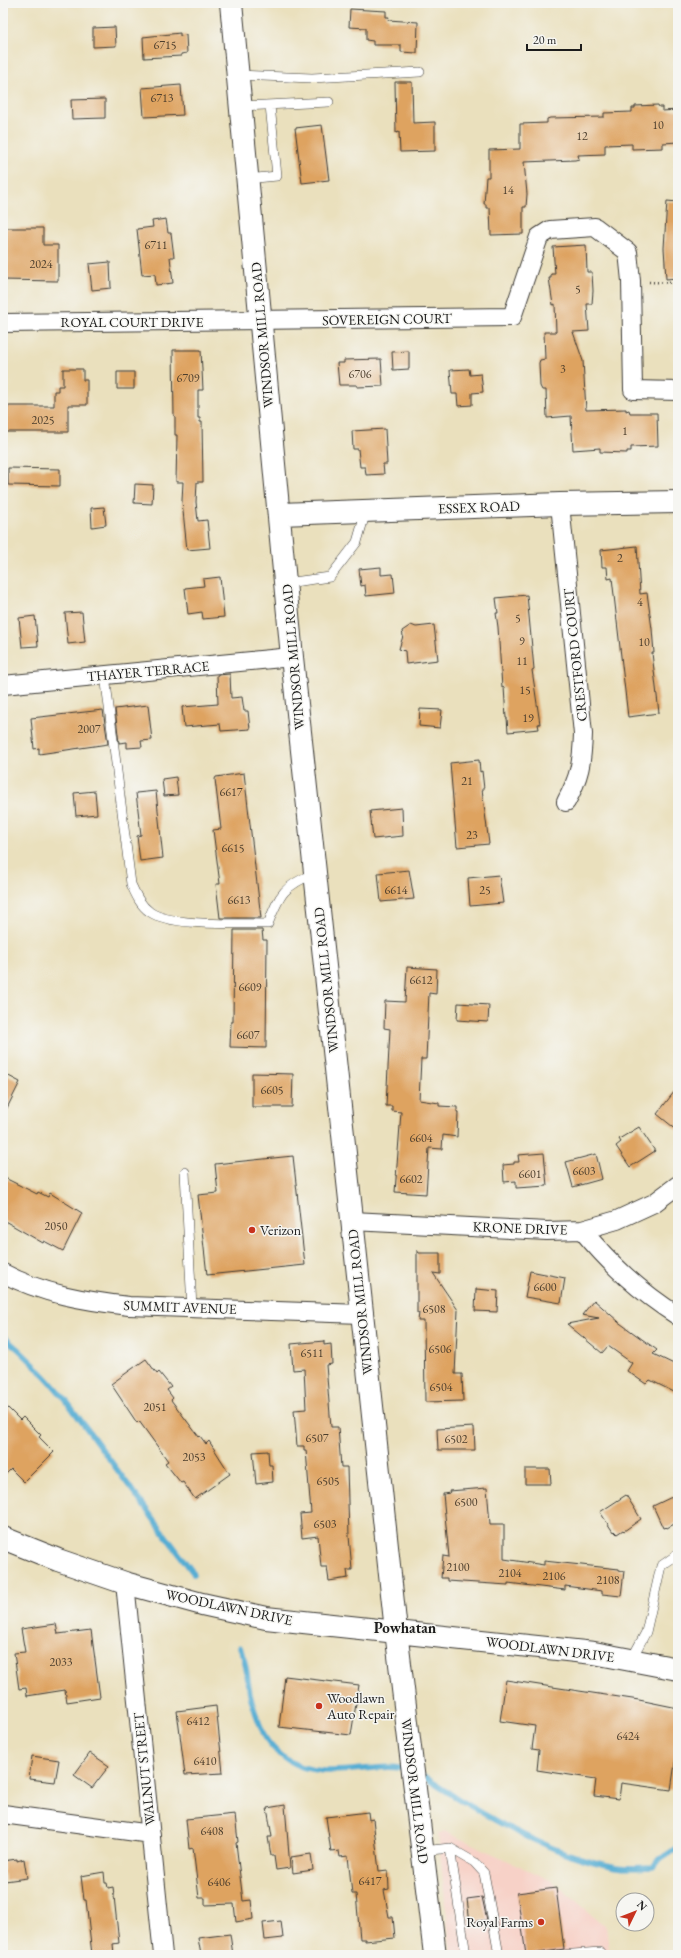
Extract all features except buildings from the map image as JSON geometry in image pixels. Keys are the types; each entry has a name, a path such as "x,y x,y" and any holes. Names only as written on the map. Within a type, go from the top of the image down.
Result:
{"main road":[{"name":"WINDSOR MILL ROAD","path":"231,3 247,179 262,320 292,657 396,1631 435,1955"},
{"name":"ESSEX ROAD","path":"280,514 560,504 678,502"},
{"name":"WOODLAWN DRIVE","path":"3,1538 58,1560 125,1583 202,1604 266,1618 594,1653 678,1669"}],"street":[{"name":"SOVEREIGN COURT","path":"262,320 512,317 539,236 550,230 595,227 628,252 631,281"},
{"path":"631,281 632,390 678,392"},
{"name":"ROYAL COURT DRIVE","path":"3,323 262,320"},
{"name":"CRESTFORD COURT","path":"560,504 583,734 582,758 578,781 566,802"},
{"name":"THAYER TERRACE","path":"3,685 292,657"},
{"name":"KRONE DRIVE","path":"352,1221 546,1231 582,1230 617,1220 648,1206 678,1185"},
{"path":"582,1230 606,1258 631,1283 678,1316"},
{"name":"SUMMIT AVENUE","path":"3,1273 52,1293 94,1302 129,1306 362,1314"},
{"name":"WALNUT STREET","path":"125,1583 163,1955"},
{"path":"3,1814 151,1834"}],"lane":[{"path":"238,75 312,78 420,72"},
{"path":"240,106 329,102"},
{"path":"247,179 277,176 270,105"},
{"path":"286,583 330,577 357,542 366,511"},
{"path":"104,675 131,884 140,903 150,912 165,919 268,924 277,901 286,888 295,881 315,873"},
{"path":"185,1172 192,1308"},
{"path":"631,1660 646,1632 661,1566 678,1554"},
{"path":"450,1848 466,1955"},
{"path":"423,1851 450,1848 474,1862 484,1873 499,1955"},
{"path":"560,1955 600,1952"}],"path":[{"path":"631,281 678,283"}],"shaded area":[{"path":"444,1831 552,1881 606,1926 610,1955 451,1955 438,1834"}],"waterway":[{"path":"3,1336 36,1366 65,1399 194,1574"},
{"path":"240,1647 254,1710 265,1737 277,1752 286,1759 296,1765 329,1771 383,1767 408,1770"},
{"path":"419,1774 465,1803 514,1830 565,1853 591,1861 621,1868 654,1867 660,1859 678,1847"}],"place":[{"name":"Verizon","path":"252,1230"},
{"name":"Woodlawn Auto Repair","path":"319,1706"},
{"name":"Royal Farms","path":"541,1922"}],"district":[{"name":"Powhatan","path":"405,1628"}]}
